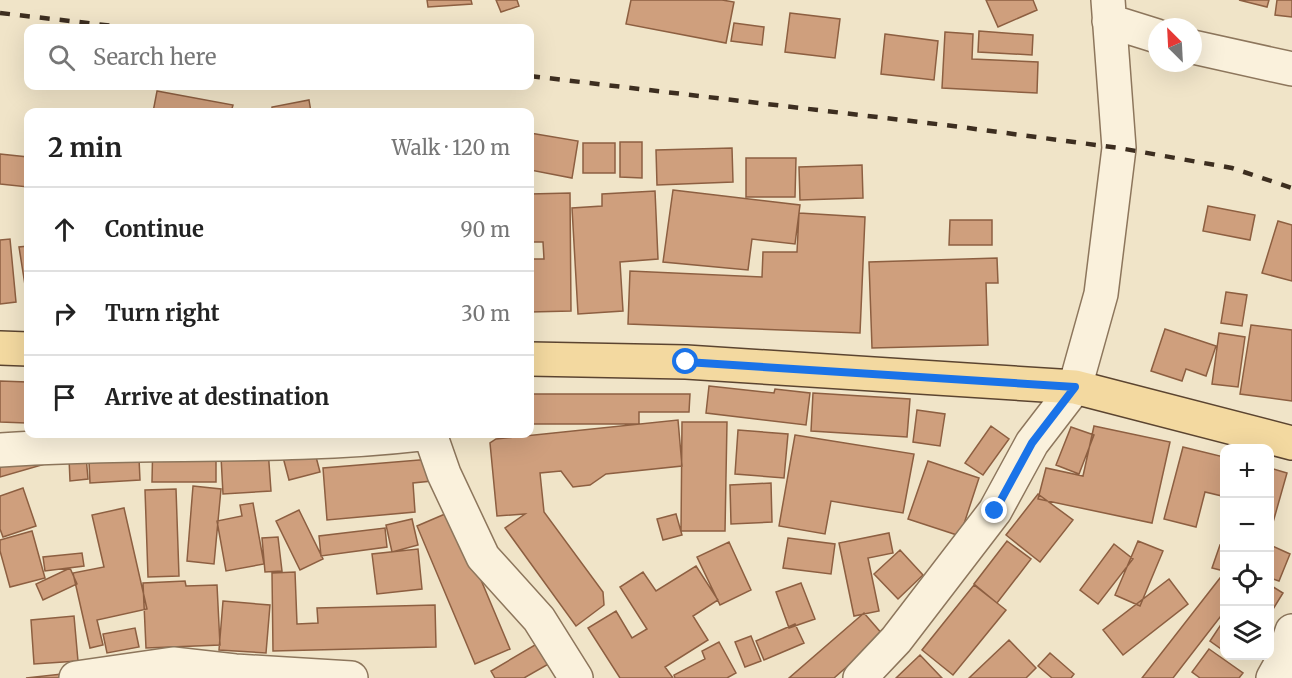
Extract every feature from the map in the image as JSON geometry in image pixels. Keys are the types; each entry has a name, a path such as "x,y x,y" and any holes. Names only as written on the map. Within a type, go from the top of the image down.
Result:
{"main road":[{"path":"0,348 24,349"},
{"path":"534,359 686,362 1075,387 1292,443"}],"street":[{"path":"1109,10 1148,31"},
{"path":"860,678 896,640 995,511 1032,443 1075,387 1101,294 1119,148 1109,10"},
{"path":"1202,49 1292,69"},
{"path":"0,450 69,446 271,443 380,438"},
{"path":"431,438 444,474 483,557 539,619 576,678"},
{"path":"1273,678 1282,663 1292,631"},
{"path":"76,678 173,664 351,678"}],"building":[{"path":"427,0 471,0 472,4 428,7"},
{"path":"496,0 517,0 519,6 501,12"},
{"path":"631,0 734,2 726,43 626,24"},
{"path":"986,0 1033,0 1037,10 998,27"},
{"path":"1239,0 1269,0 1267,7"},
{"path":"1277,0 1292,0 1292,17 1275,15"},
{"path":"790,13 840,19 835,58 785,52"},
{"path":"734,23 764,27 762,45 731,41"},
{"path":"979,31 1033,35 1032,55 978,52"},
{"path":"945,32 973,34 972,59 1038,62 1037,93 942,88"},
{"path":"885,34 938,41 934,80 881,74"},
{"path":"157,91 233,105 232,108 154,108"},
{"path":"309,100 310,108 272,108"},
{"path":"534,134 578,141 572,178 534,171"},
{"path":"620,142 642,142 642,178 620,177"},
{"path":"583,143 615,143 615,173 583,173"},
{"path":"732,148 733,182 657,185 656,150"},
{"path":"0,154 24,157 24,187 0,184"},
{"path":"746,158 796,158 795,197 746,197"},
{"path":"862,165 863,198 800,200 799,167"},
{"path":"673,190 800,205 795,244 752,239 748,270 663,262"},
{"path":"655,191 658,259 620,262 623,311 578,314 572,208 602,206 602,194"},
{"path":"570,193 571,311 534,312 534,259 544,259 543,242 534,242 534,194"},
{"path":"1208,206 1255,215 1250,240 1203,231"},
{"path":"799,213 865,217 860,333 628,324 630,271 762,277 763,252 797,252"},
{"path":"950,220 992,220 992,245 949,245"},
{"path":"1278,221 1292,225 1292,281 1262,273"},
{"path":"10,239 16,302 0,304 0,240"},
{"path":"24,246 24,279 19,247"},
{"path":"997,258 998,283 986,283 988,345 872,348 869,262"},
{"path":"1226,292 1247,295 1242,326 1221,323"},
{"path":"1251,325 1292,330 1292,401 1240,394"},
{"path":"1165,329 1216,346 1206,376 1186,369 1182,381 1151,371"},
{"path":"1219,333 1245,337 1238,387 1212,384"},
{"path":"0,381 24,382 24,423 0,422"},
{"path":"709,386 774,393 775,389 810,393 806,425 706,413"},
{"path":"813,393 910,399 907,437 811,431"},
{"path":"534,394 690,394 689,412 639,412 639,424 534,424"},
{"path":"917,410 945,414 940,446 913,442"},
{"path":"678,420 682,466 606,474 590,485 573,487 561,471 540,473 544,512 603,592 604,605 576,626 505,528 525,514 497,516 490,443 496,439 534,438 534,435"},
{"path":"682,422 727,422 725,531 681,531"},
{"path":"991,426 1009,439 983,475 965,463"},
{"path":"1094,426 1170,442 1152,523 1038,499 1046,468 1083,476"},
{"path":"1071,427 1094,435 1079,474 1056,465"},
{"path":"738,430 788,434 784,478 735,474"},
{"path":"795,435 914,454 903,513 831,501 825,534 779,526"},
{"path":"24,436 37,438 45,464 0,477 0,441"},
{"path":"138,438 140,480 90,483 88,440"},
{"path":"153,438 216,438 216,482 152,482"},
{"path":"220,438 267,438 271,491 223,494"},
{"path":"294,438 311,438 320,472 289,480 279,442"},
{"path":"1183,447 1220,456 1220,496 1205,492 1196,527 1164,519"},
{"path":"86,456 88,479 70,481 69,458"},
{"path":"431,459 432,481 413,483 415,512 327,520 323,468"},
{"path":"928,461 979,478 960,536 908,519"},
{"path":"1274,469 1287,473 1274,519"},
{"path":"771,483 772,522 731,524 730,485"},
{"path":"193,486 221,489 214,564 187,561"},
{"path":"23,488 36,526 3,537 0,529 0,496"},
{"path":"176,489 179,576 148,577 145,490"},
{"path":"1038,494 1073,520 1040,562 1006,535"},
{"path":"253,503 264,564 226,571 217,521 242,516 240,505"},
{"path":"124,508 147,609 97,620 103,645 90,648 73,573 104,567 92,515"},
{"path":"299,510 323,559 300,570 276,521"},
{"path":"452,511 510,649 475,664 417,526"},
{"path":"676,514 682,535 663,540 657,519"},
{"path":"412,519 418,545 392,552 386,525"},
{"path":"385,528 387,547 321,556 319,536"},
{"path":"32,531 45,578 10,587 0,551 0,540"},
{"path":"889,533 893,553 868,558 879,611 854,616 839,543"},
{"path":"278,537 282,571 265,572 262,538"},
{"path":"788,538 835,544 831,574 783,568"},
{"path":"1007,541 1031,559 997,603 974,584"},
{"path":"1138,541 1163,551 1140,606 1115,595"},
{"path":"729,542 751,590 720,605 697,557"},
{"path":"1114,544 1133,559 1098,604 1080,590"},
{"path":"1220,545 1220,570 1212,568"},
{"path":"1274,547 1290,554 1279,581 1274,579"},
{"path":"418,549 422,589 377,594 372,554"},
{"path":"900,550 923,575 898,599 874,574"},
{"path":"82,553 84,566 45,571 43,557"},
{"path":"696,566 718,600 693,616 708,640 665,667 673,678 620,678 588,628 616,611 632,638 647,629 620,587 643,572 656,591"},
{"path":"70,568 77,584 43,600 36,584"},
{"path":"295,572 297,624 318,623 317,608 435,605 436,647 273,651 272,573"},
{"path":"1220,578 1220,617 1173,678 1142,678"},
{"path":"1169,579 1188,604 1123,655 1103,630"},
{"path":"185,581 186,586 217,585 220,645 146,648 143,583"},
{"path":"801,583 815,619 789,628 776,592"},
{"path":"974,585 1006,610 953,675 922,650"},
{"path":"1274,587 1283,593 1274,608"},
{"path":"223,601 270,605 266,653 219,650"},
{"path":"864,613 883,635 834,678 789,678"},
{"path":"74,616 78,661 34,664 31,620"},
{"path":"795,624 804,643 764,660 756,641"},
{"path":"1220,626 1220,648 1210,641"},
{"path":"135,628 139,647 107,653 103,634"},
{"path":"751,636 761,661 745,667 735,642"},
{"path":"1009,640 1036,668 1026,678 969,678"},
{"path":"540,642 552,662 524,678 495,678 491,671"},
{"path":"719,642 736,673 727,678 675,678 674,675 705,659 702,651"},
{"path":"1209,649 1220,657 1220,660 1225,660 1243,673 1239,678 1200,678 1192,672"},
{"path":"1050,653 1074,674 1071,678 1052,678 1038,666"},
{"path":"920,655 942,678 896,678"},
{"path":"107,669 108,678 26,678"}],"railway":[{"path":"0,13 96,24"},
{"path":"534,76 1119,148 1232,168 1292,188"}],"route":[{"path":"686,362 1075,387 1032,443 995,511"}]}
